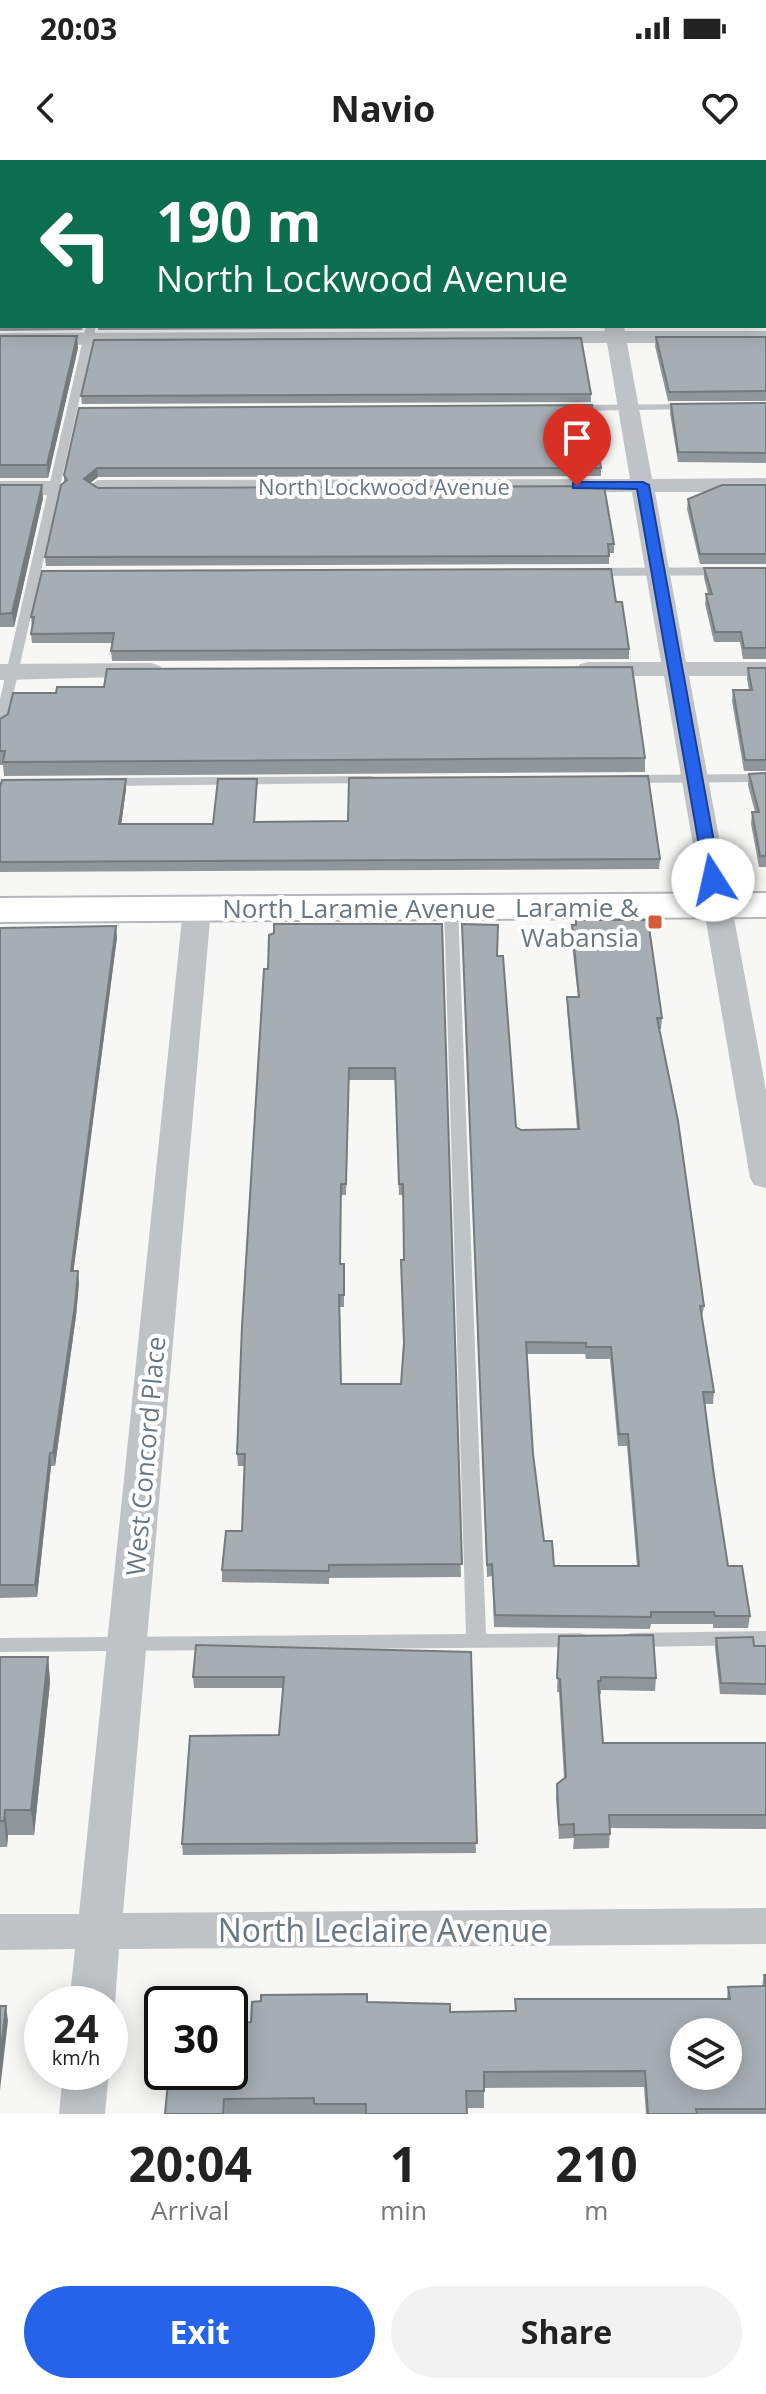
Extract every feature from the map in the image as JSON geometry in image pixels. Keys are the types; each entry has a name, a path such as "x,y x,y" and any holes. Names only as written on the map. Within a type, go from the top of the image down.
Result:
{"street":[{"path":"615,332 766,1178"},
{"path":"0,339 89,333 615,332 766,337"},
{"name":"North Lockwood Avenue","path":"98,487 766,485"},
{"path":"0,488 54,488"},
{"path":"560,669 766,669"},
{"path":"6,672 169,671"},
{"name":"North Laramie Avenue","path":"0,910 766,905"},
{"name":"West Concord Place","path":"94,1986 197,909"},
{"name":"North Leclaire Avenue","path":"0,1932 766,1926"},
{"path":"82,2114 84,2090"}],"lane":[{"path":"0,727 6,672 35,573 89,333"},
{"path":"566,408 708,407"},
{"path":"72,410 88,410"},
{"path":"575,572 766,571"},
{"path":"35,573 51,573"},
{"path":"604,779 766,778"},
{"path":"95,782 381,780"},
{"path":"451,907 476,1641"},
{"path":"0,1645 766,1638"}],"building":[{"path":"0,336 77,336 47,465 0,465"},
{"path":"656,337 766,337 766,391 669,392"},
{"path":"581,338 591,394 81,396 94,340"},
{"path":"766,403 766,453 678,452 671,404"},
{"path":"592,405 601,468 97,468 84,479 98,488 604,486 614,544 608,544 609,556 45,557 61,485 67,480 64,475 79,408"},
{"path":"0,485 42,485 12,613 0,614"},
{"path":"722,485 766,485 766,554 700,554 688,499"},
{"path":"704,568 766,568 766,648 744,648 741,632 715,632 706,594 712,594"},
{"path":"611,569 616,602 622,602 629,649 111,651 114,633 31,634 34,617 31,617 42,571"},
{"path":"632,667 645,758 3,762 5,751 0,751 0,719 8,714 13,693 56,693 57,687 104,687 107,669"},
{"path":"748,668 766,668 766,760 745,760 733,690 752,690"},
{"path":"766,773 766,856 760,856 752,812 759,812 749,774"},
{"path":"648,776 660,859 0,862 2,780 126,779 119,824 213,824 218,779 257,779 254,822 348,821 349,778"},
{"path":"576,920 648,920 662,1018 657,1018 678,1121 704,1306 700,1306 714,1392 703,1392 714,1476 728,1566 742,1566 750,1616 715,1616 714,1612 651,1612 651,1617 495,1615 492,1564 487,1565 462,924 498,925 497,956 503,956 516,1127 521,1130 579,1129 567,997 579,997 572,925 576,925","holes":["526,1342 586,1343 586,1347 611,1347 619,1434 628,1434 639,1566 554,1566 552,1541 544,1541 533,1454"]},
{"path":"274,924 442,924 462,1564 329,1565 329,1571 222,1570 226,1531 242,1531 245,1454 237,1454 242,1326 264,969 268,969 269,935 274,933","holes":["349,1068 395,1068 399,1184 403,1184 404,1260 401,1260 404,1343 401,1384 341,1384 339,1295 344,1295 344,1264 340,1264 341,1184 346,1184"]},
{"path":"116,926 71,1271 78,1271 75,1305 53,1453 50,1453 35,1585 0,1585 0,928"},
{"path":"653,1635 656,1678 601,1677 598,1681 603,1743 766,1743 766,1815 609,1815 610,1834 574,1835 574,1824 559,1825 557,1784 566,1777 560,1679 557,1678 559,1636"},
{"path":"753,1637 754,1646 766,1646 766,1684 721,1683 716,1638"},
{"path":"196,1645 471,1652 477,1843 182,1844 190,1736 279,1735 284,1677 193,1677"},
{"path":"0,1657 48,1657 31,1810 5,1810 4,1821 0,1821"},
{"path":"766,1986 766,2109 696,2109 697,2114 648,2114 645,2071 484,2072 484,2091 466,2091 467,2114 366,2114 366,2104 314,2104 314,2098 224,2099 223,2114 165,2114 167,2090 248,2090 248,2022 251,2022 252,2002 261,2001 261,1995 367,1994 367,2002 450,2004 450,2012 516,2011 515,1999 730,1999 728,1987"},
{"path":"0,2006 6,2006 0,2058"}],"place":[{"name":"Laramie & Wabansia","path":"655,922"}],"route":[{"path":"577,486 643,485 713,880"}]}
